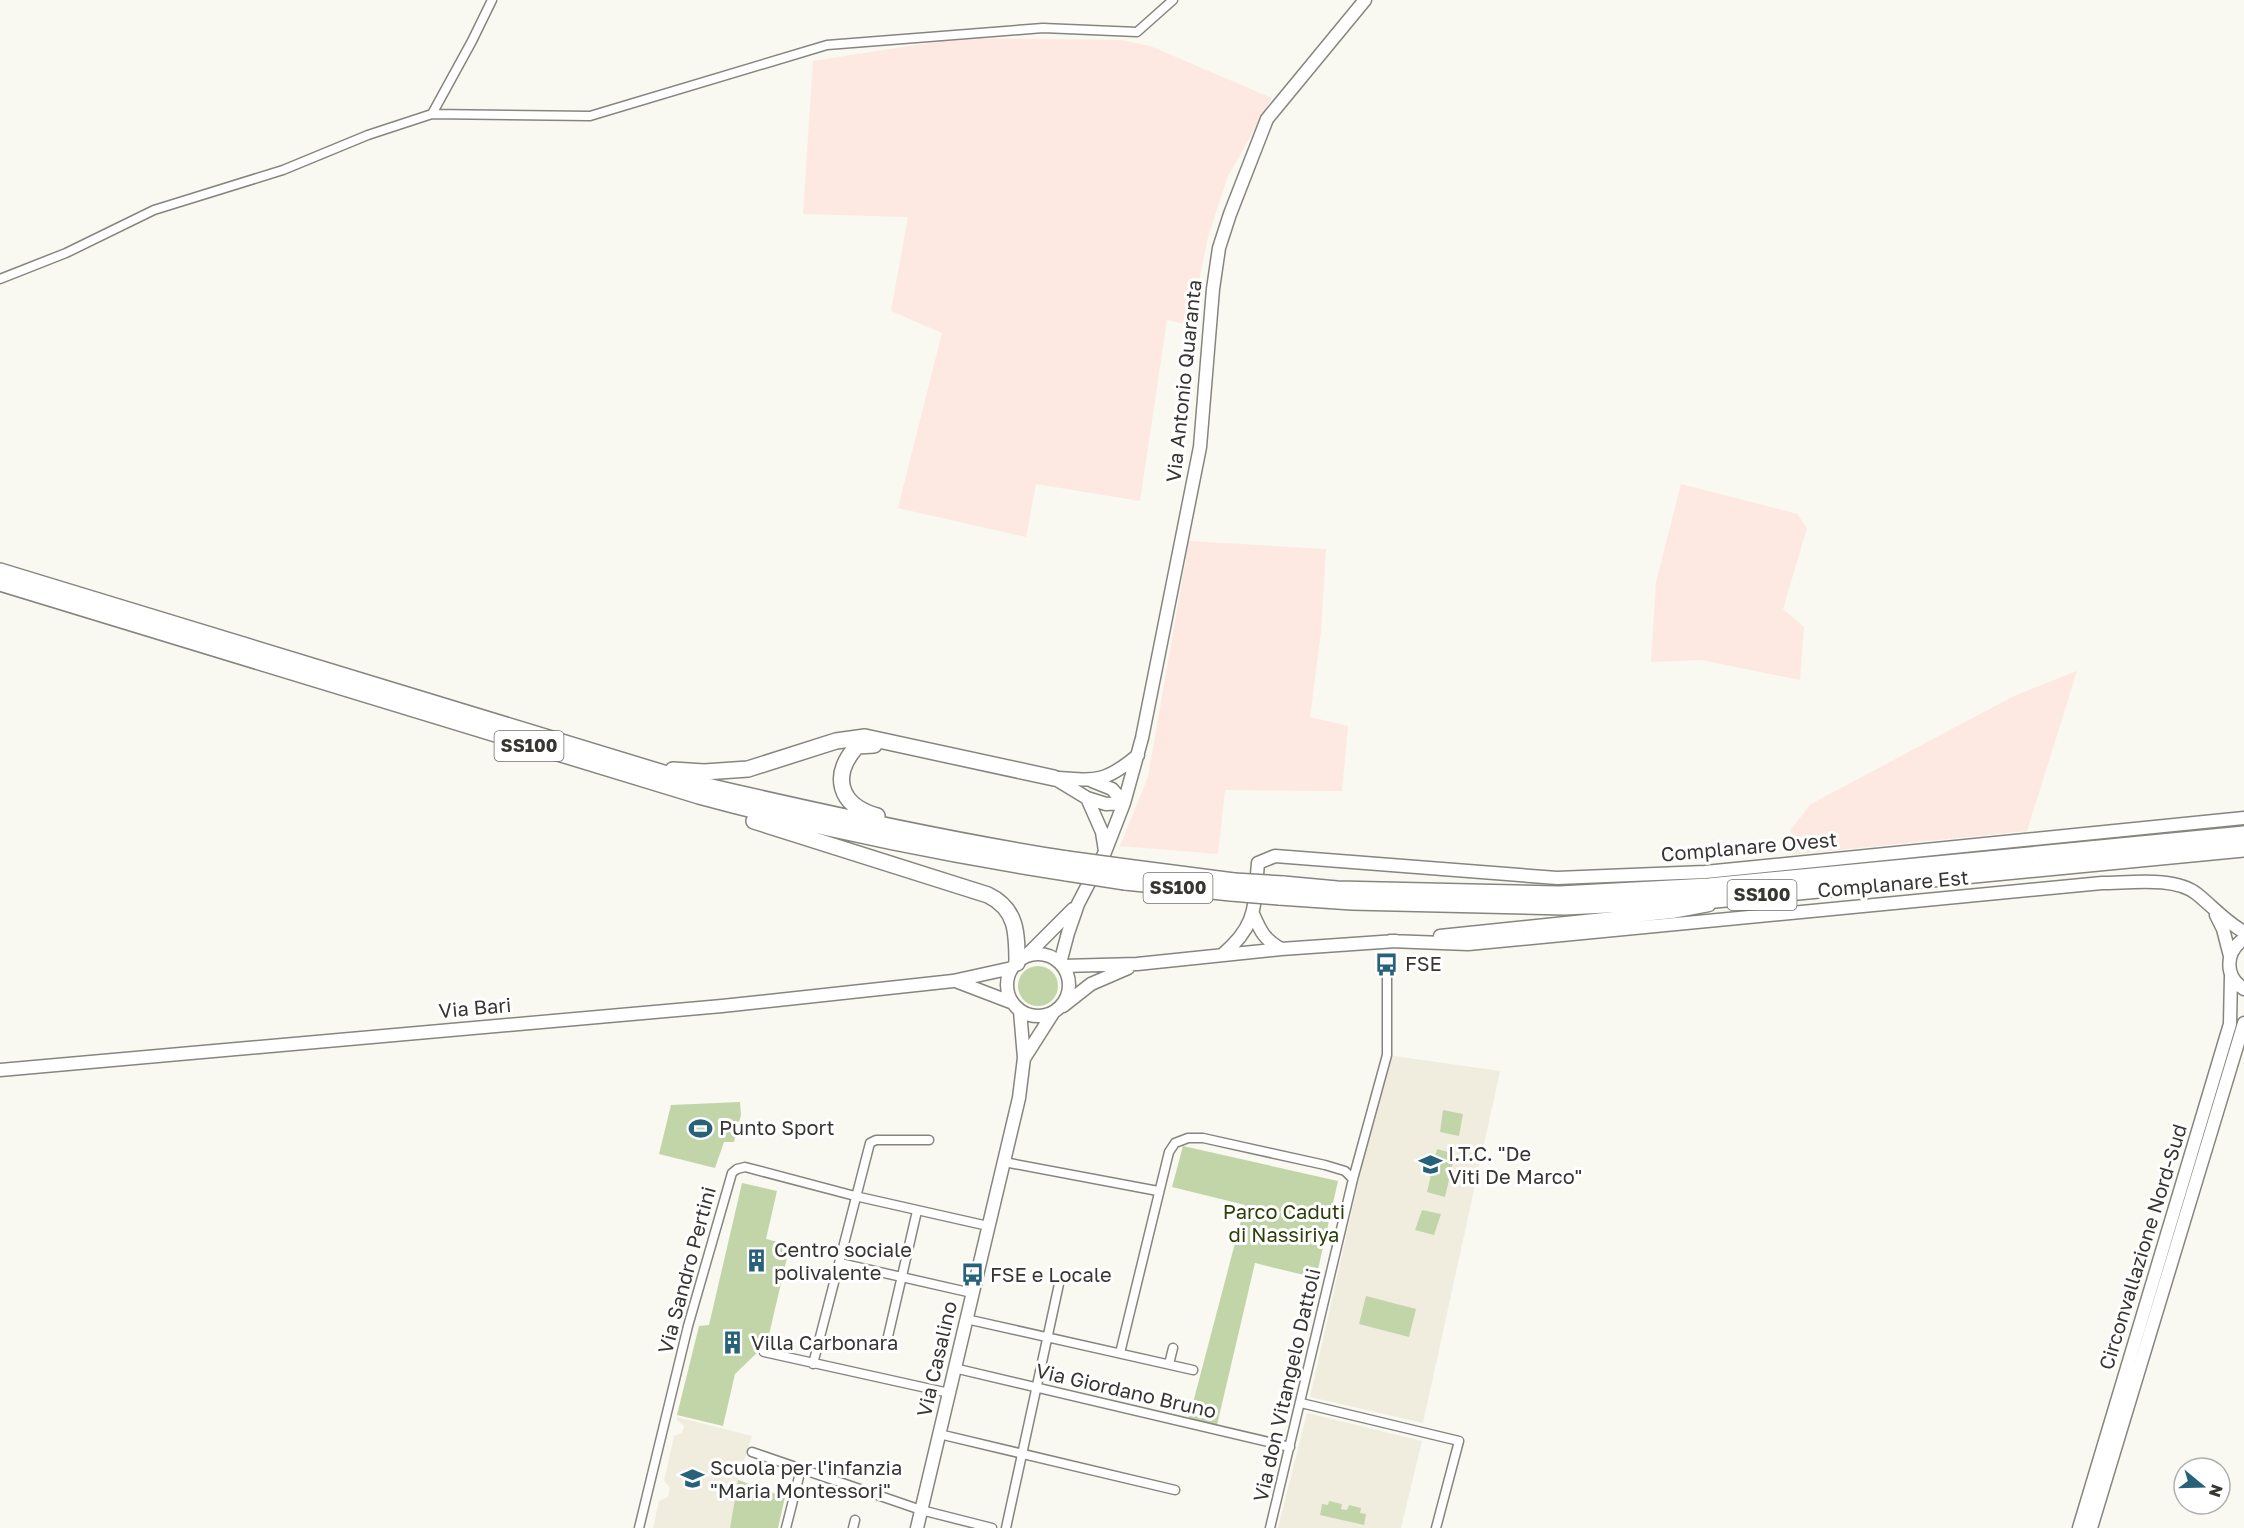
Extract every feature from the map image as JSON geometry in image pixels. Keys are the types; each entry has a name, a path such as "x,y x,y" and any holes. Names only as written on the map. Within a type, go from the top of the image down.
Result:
{"highway":[{"name":"SS100","path":"0,571 648,770 768,800 963,840"},
{"name":"SS100","path":"0,584 552,753 782,818 998,862 1067,866"},
{"name":"SS100","path":"648,770 704,772 748,769 836,741 866,737 1054,778"},
{"name":"SS100","path":"902,744 857,746 846,758 840,777 844,794 861,812 1067,866 1125,875 1281,891 1352,902 1564,907 1733,898 2244,849"},
{"name":"SS100","path":"552,753 646,787 988,895 998,900 1007,909 1016,936 1018,963"},
{"name":"SS100","path":"1281,891 1337,889 1560,894 1709,886 2244,834"}],"main road":[{"name":"Via Antonio Quaranta","path":"1078,904 1105,852 1124,803 1138,755 1200,447 1213,289 1219,248 1227,222 1267,119 1365,0"},
{"path":"1092,781 1119,771 1138,755"},
{"path":"1054,778 1092,781 1112,789 1124,803"},
{"path":"1054,778 1087,798 1106,804 1124,803"},
{"path":"1087,798 1102,832 1105,852"},
{"name":"Complanare Ovest","path":"1253,914 1258,863 1275,856 1557,878 1705,872 2244,818"},
{"name":"Complanare Est","path":"1390,941 1468,944 2102,883 2172,883 2196,893 2230,924 2244,932"},
{"path":"1061,964 1137,964 1281,949 1390,941 1672,912 1733,898"},
{"path":"1016,1007 1008,991 1008,978 1018,963 1078,904"},
{"path":"1061,964 1078,904"},
{"name":"Circonvallazione Nord-Sud","path":"2079,1528 2230,1024 2230,956 2223,929 2212,909"},
{"path":"1253,914 1267,940 1281,949"},
{"path":"1222,955 1238,942 1253,914"},
{"path":"2230,956 2238,943 2244,939"},
{"path":"1018,963 1039,954 1052,957 1061,964 1067,974 1069,986 1066,999 1056,1011"},
{"name":"Via Bari","path":"0,1071 722,1006 953,981 1018,963"},
{"path":"953,981 971,986 1031,1016 1042,1016 1056,1011 1091,984 1137,964"},
{"path":"2231,976 2244,989"},
{"name":"Via Casalino","path":"917,1528 1019,1098 1024,1058 1016,1007"},
{"name":"Via Casalino","path":"1024,1058 1056,1011"},
{"name":"Circonvallazione Nord-Sud","path":"2091,1528 2244,1023"}],"street":[{"path":"432,114 492,0"},
{"path":"0,279 66,253 154,210 284,170 368,135 432,114 590,116 827,45 1043,28 1137,32 1173,0"},
{"path":"1120,1353 1158,1191 1169,1152 1175,1143 1188,1138 1203,1138 1325,1165 1345,1171 1353,1179 1387,1055 1387,969"},
{"path":"813,1364 870,1143 876,1140 929,1140"},
{"path":"1004,1162 1158,1191"},
{"name":"Via Sandro Pertini","path":"639,1528 688,1326 732,1173 745,1167 855,1196 988,1226"},
{"name":"Via don Vitangelo Dattoli","path":"1270,1528 1353,1179"},
{"path":"886,1345 917,1211"},
{"path":"840,1263 902,1279 972,1293"},
{"path":"1005,1528 1023,1455 1059,1284"},
{"path":"966,1319 1193,1370"},
{"path":"1169,1364 1173,1348"},
{"path":"764,1352 949,1393"},
{"name":"Via Giordano Bruno","path":"954,1368 1290,1446"},
{"path":"1300,1403 1459,1441 1436,1528"},
{"path":"939,1434 1175,1490"},
{"path":"752,1452 921,1510 992,1528"},
{"path":"786,1528 801,1469"}],"shaded area":[{"path":"961,38 1122,40 1150,46 1272,98 1228,176 1208,237 1190,325 1167,320 1140,501 1036,484 1026,537 898,508 942,333 891,311 908,217 803,214 813,61"},
{"path":"1681,484 1797,514 1807,528 1783,609 1804,627 1800,680 1701,660 1651,662 1656,582"},
{"path":"1189,541 1326,549 1321,631 1310,717 1348,726 1342,791 1225,790 1218,854 1120,846 1148,777"},
{"path":"2077,671 2027,831 1788,855 1791,829 1811,804 2014,696"},
{"path":"1387,1055 1500,1071 1423,1423 1310,1397"},
{"path":"1307,1413 1422,1441 1401,1528 1278,1528"},
{"path":"677,1417 752,1436 738,1480 730,1528 653,1528 659,1501 668,1497 670,1488 664,1481 674,1436 682,1433 684,1426 677,1420"}],"green space":[{"path":"1038,966 1052,972 1058,986 1052,1000 1038,1006 1024,1000 1018,986 1024,972"},
{"name":"Punto Sport","path":"740,1102 741,1115 734,1142 724,1142 715,1168 659,1154 671,1105"},
{"path":"1443,1110 1463,1114 1459,1136 1440,1132"},
{"name":"Parco Caduti di Nassiriya","path":"1183,1146 1338,1181 1316,1278 1255,1263 1217,1425 1189,1418 1245,1205 1172,1187"},
{"path":"1437,1149 1455,1154 1445,1197 1427,1192"},
{"path":"742,1183 777,1191 766,1239 790,1245 767,1343 735,1374 723,1426 677,1415 699,1326 709,1325"},
{"path":"1422,1210 1441,1214 1434,1235 1415,1230"},
{"path":"1366,1296 1416,1309 1409,1337 1359,1324"},
{"path":"738,1480 785,1497 778,1528 730,1528"},
{"path":"1329,1501 1342,1504 1341,1509 1347,1510 1349,1505 1361,1508 1360,1513 1366,1514 1364,1525 1320,1515 1322,1504 1328,1505"}],"place":[{"name":"FSE","path":"1387,964"},
{"name":"Punto Sport","path":"701,1128"},
{"name":"I.T.C. \"De Viti De Marco\"","path":"1430,1165"},
{"name":"Centro sociale polivalente","path":"756,1261"},
{"name":"FSE e Locale","path":"972,1275"},
{"name":"Villa Carbonara","path":"733,1343"},
{"name":"Scuola per l'infanzia \"Maria Montessori\"","path":"692,1479"}]}
